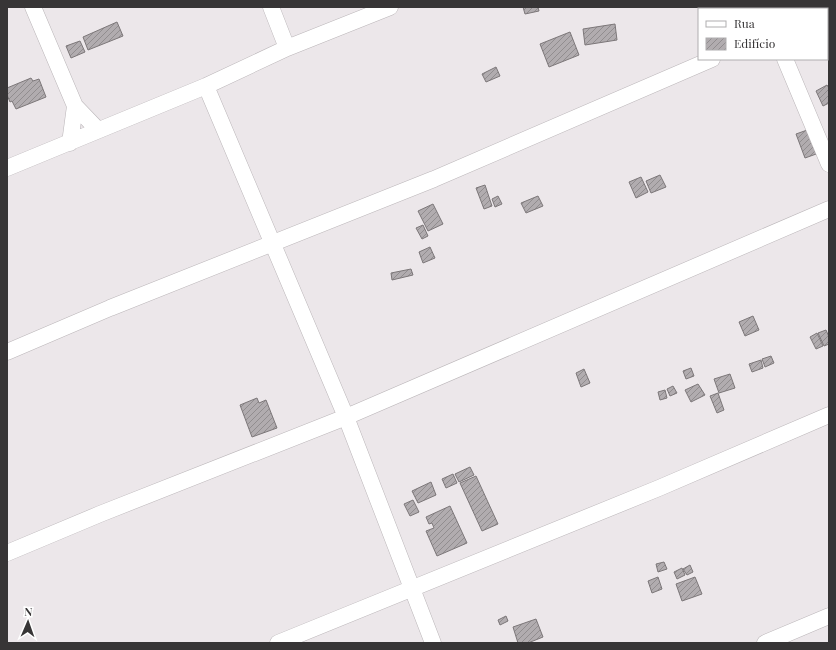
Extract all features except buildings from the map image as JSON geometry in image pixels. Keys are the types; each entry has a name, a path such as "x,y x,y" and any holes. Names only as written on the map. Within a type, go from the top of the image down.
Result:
{"street":[{"path":"33,7 75,106 98,130"},
{"path":"271,7 287,48"},
{"path":"7,168 206,86 287,48 390,7"},
{"path":"7,352 110,308 434,179 710,60"},
{"path":"785,60 829,164"},
{"path":"206,86 346,417 433,643"},
{"path":"70,143 75,106"},
{"path":"7,553 100,514 346,417 829,210"},
{"path":"278,643 412,587 659,488 829,415"},
{"path":"765,643 829,616"}]}
